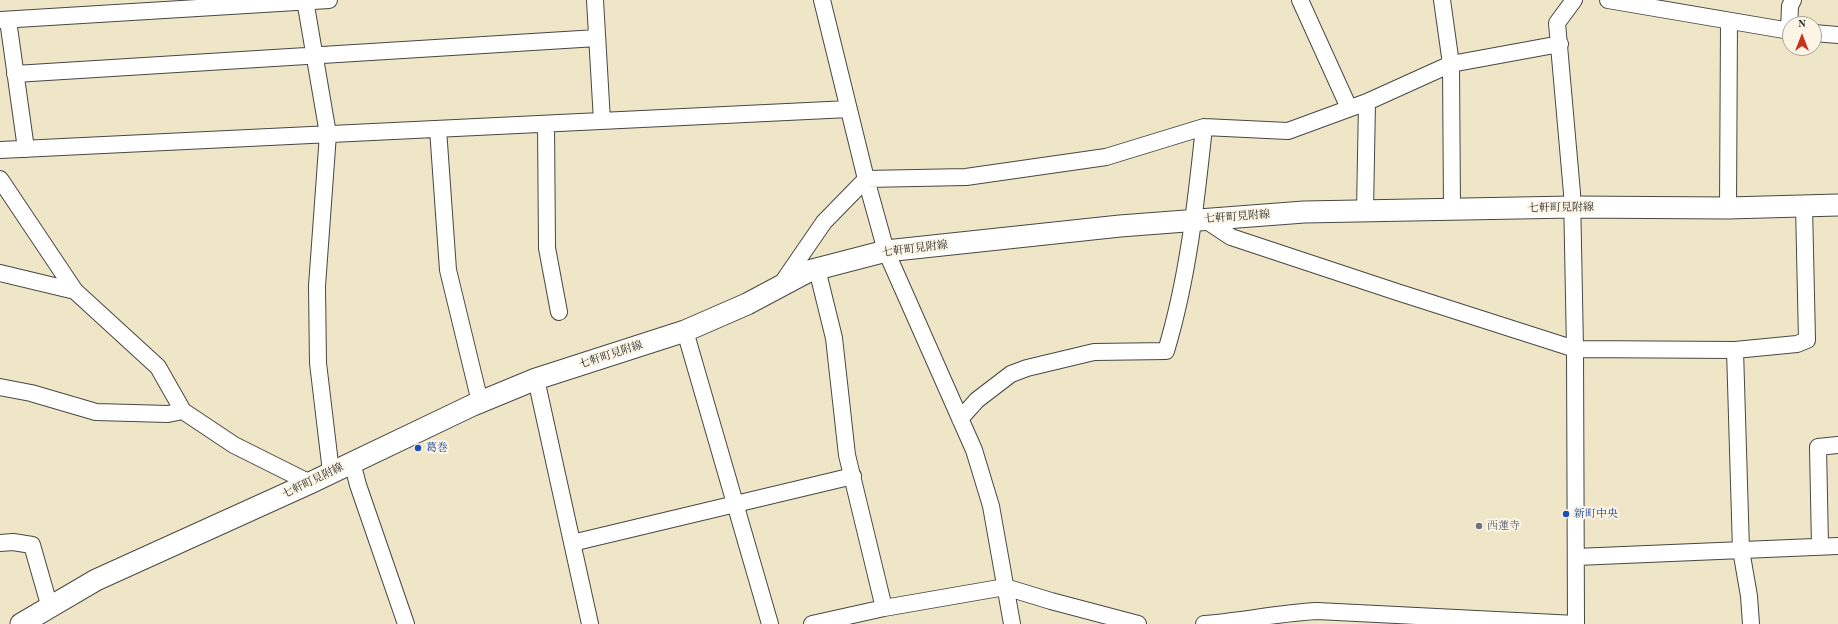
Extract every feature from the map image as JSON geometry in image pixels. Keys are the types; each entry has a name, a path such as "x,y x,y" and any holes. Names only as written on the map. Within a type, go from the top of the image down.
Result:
{"main road":[{"name":"七軒町見附線","path":"21,624 96,580 310,483 480,402 536,379 685,331 747,304 809,271 886,251 1120,226 1304,212 1572,207 1728,208 1838,205"}],"street":[{"path":"26,149 15,74 4,20 130,6 329,0"},
{"path":"595,0 602,121"},
{"path":"822,0 866,179 886,251 974,450 991,506 1012,624"},
{"path":"1300,0 1349,108"},
{"path":"1442,0 1452,64 1452,209"},
{"path":"1204,624 1286,613 1318,618 1576,624 1575,349 1572,207 1560,44 1557,23 1574,0"},
{"path":"1608,0 1729,22 1782,30"},
{"path":"1790,16 1790,6 1793,0"},
{"path":"305,1 316,54 328,134 317,286 318,363 331,472"},
{"path":"1728,208 1729,22"},
{"path":"1822,34 1838,35"},
{"path":"15,74 316,54 597,38"},
{"path":"780,286 824,222 866,179 966,177 1106,156 1204,127 1288,131 1367,102 1452,64 1560,44"},
{"path":"1365,211 1367,102"},
{"path":"0,150 849,109"},
{"path":"546,124 548,248 559,312"},
{"path":"960,419 977,400 1011,374 1027,368 1094,352 1166,351 1199,220 1204,127"},
{"path":"438,129 448,270 480,402"},
{"path":"0,178 75,291 158,367 183,411 234,445 310,483"},
{"path":"1199,220 1246,242 1575,349 1735,350 1797,344 1807,340 1804,206"},
{"path":"817,269 834,338 847,455 884,608"},
{"path":"0,273 75,291"},
{"path":"685,331 770,624"},
{"path":"1735,350 1741,550 1749,596 1751,624"},
{"path":"536,379 590,624"},
{"path":"0,387 31,393 96,412 168,414 183,411"},
{"path":"1820,546 1818,447 1838,445"},
{"path":"352,462 358,485 406,624"},
{"path":"572,542 853,476"},
{"path":"0,543 13,542 32,545 50,608"},
{"path":"1576,557 1838,546"},
{"path":"812,624 884,608 1005,587 1138,624"}],"place":[{"name":"葛巻","path":"418,448"},
{"name":"新町中央","path":"1566,514"},
{"name":"西蓮寺","path":"1479,526"}]}
